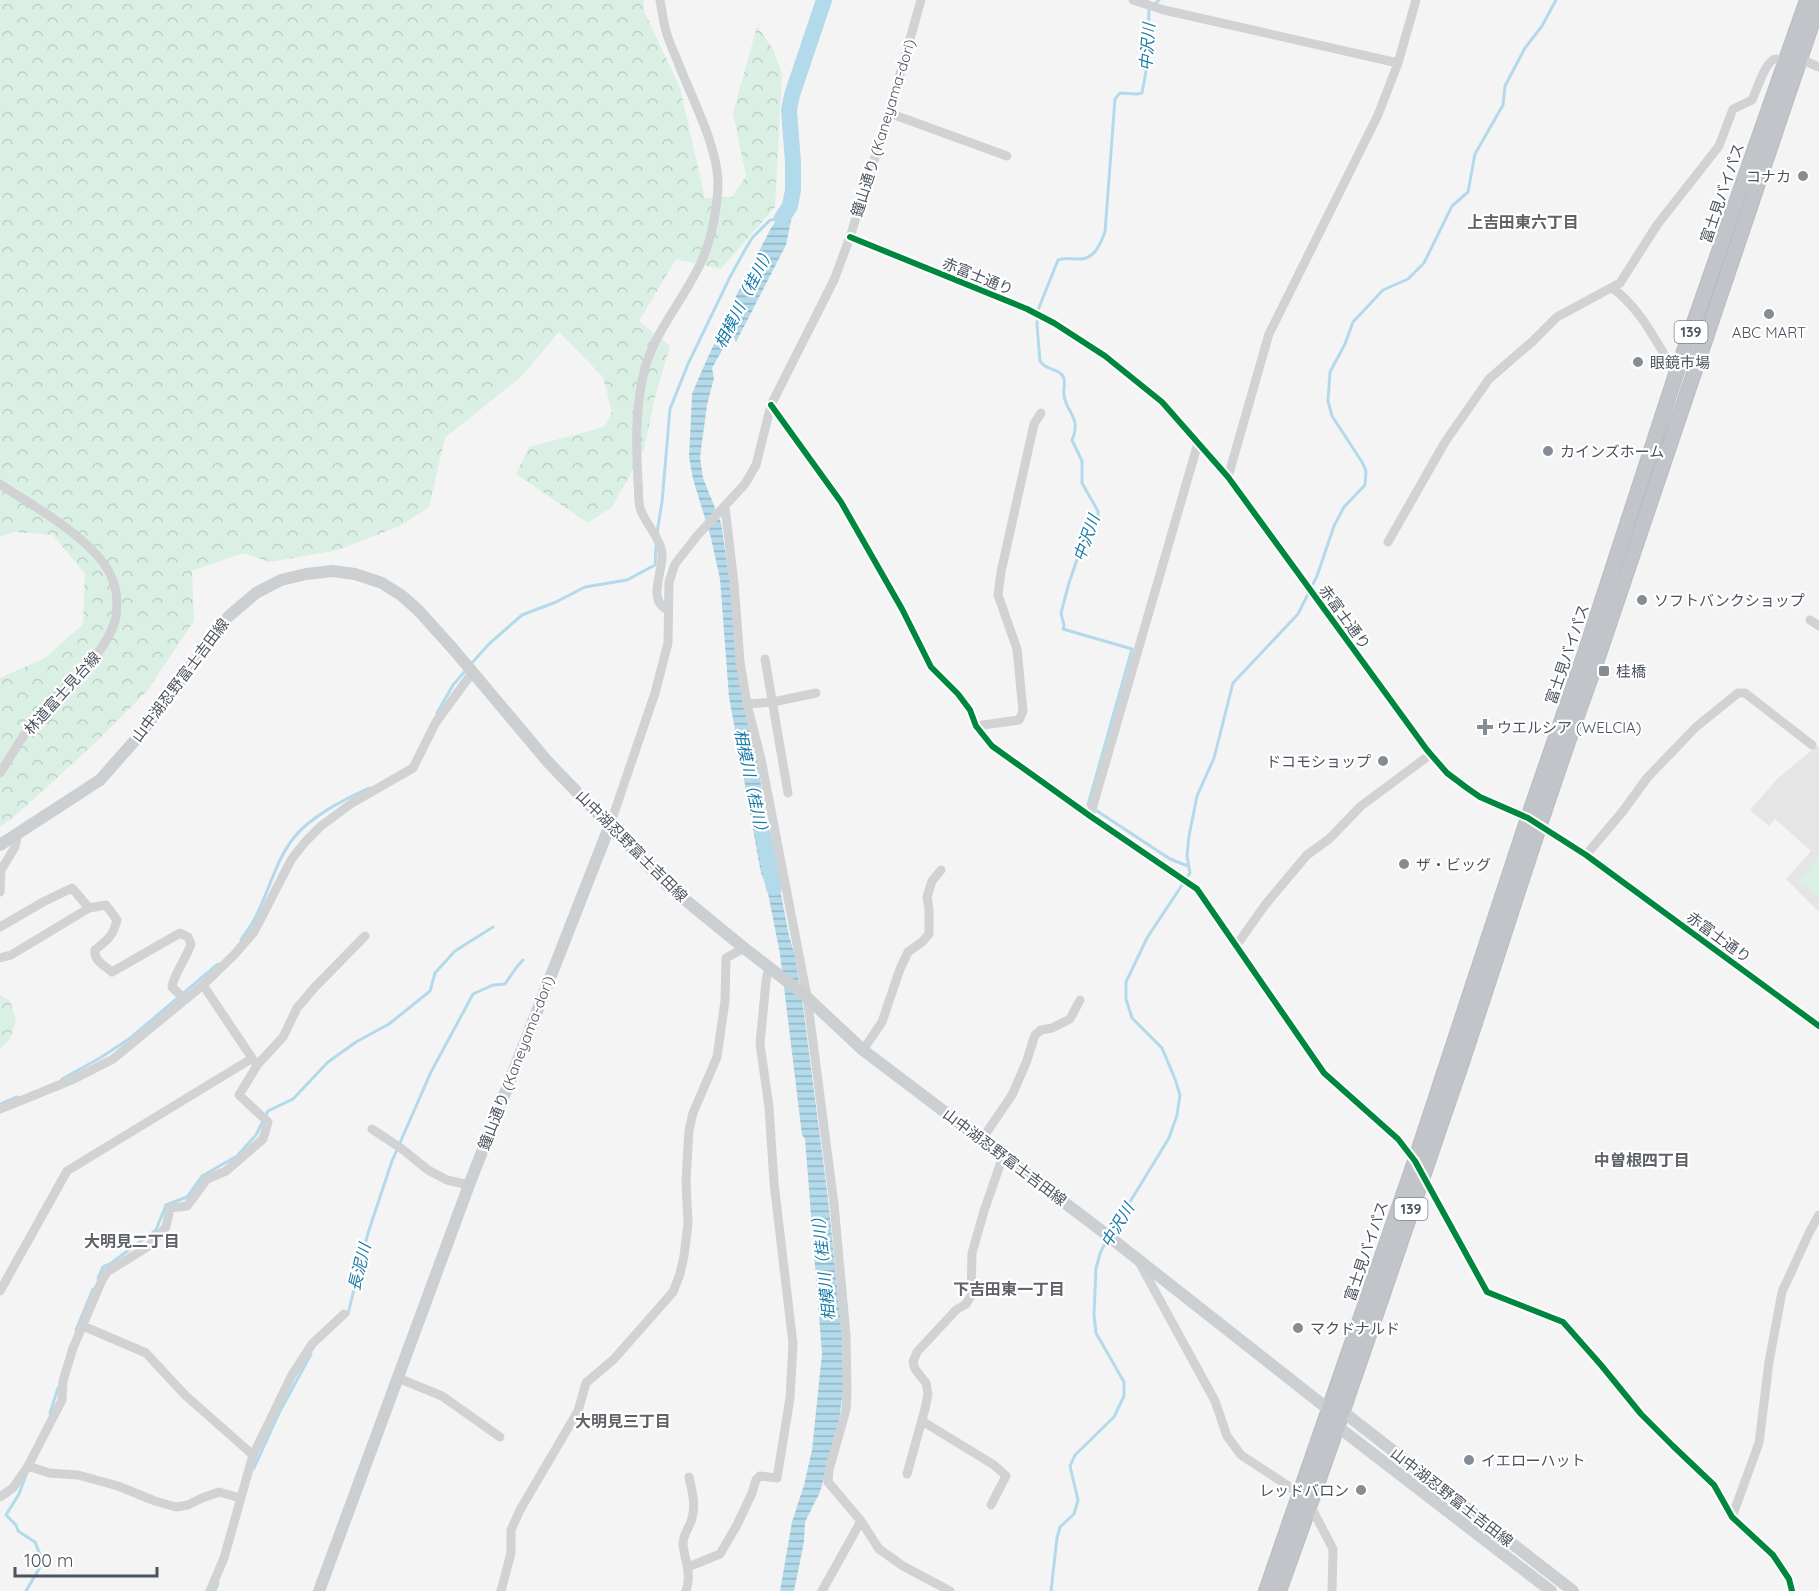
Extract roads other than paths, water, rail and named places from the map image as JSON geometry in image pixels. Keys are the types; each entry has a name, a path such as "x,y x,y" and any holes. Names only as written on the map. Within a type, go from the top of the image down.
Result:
{"highway":[{"name":"富士見バイパス","path":"1266,1591 1415,1161 1528,818 1581,667 1676,374 1807,0"},
{"name":"富士見バイパス","path":"1279,1591 1423,1175 1568,740 1598,659 1819,3"}],"main road":[{"name":"山中湖忍野富士吉田線","path":"0,845 100,780 137,738 229,616 256,593 281,580 332,571 355,574 382,583 401,595 418,610 548,762 667,885 804,994 863,1050 1098,1228 1328,1409 1337,1426 1551,1591"},
{"name":"鐘山通り (Kaneyama-dori)","path":"319,1591 469,1185 610,825"},
{"name":"山中湖忍野富士吉田線","path":"1328,1409 1342,1411 1573,1591"}],"street":[{"path":"660,0 666,31 706,132 718,180 713,226 702,261 660,333 645,367 638,404 636,458 639,504 642,514 655,532 662,553 657,592 658,602 668,610"},
{"name":"鐘山通り (Kaneyama-dori)","path":"610,825 655,693 668,643 669,582 675,564 697,536 746,484 756,465 771,405 834,280 850,237 921,0"},
{"path":"1134,0 1164,10 1398,63"},
{"path":"1228,477 1269,334 1378,115 1398,63 1416,0"},
{"path":"1388,542 1445,442 1489,379 1557,317 1620,283 1657,225 1719,146 1733,109 1752,100 1765,68 1771,61 1776,59 1785,63"},
{"path":"1800,59 1819,67"},
{"path":"889,113 1007,156"},
{"name":"赤富士通り","path":"850,237 1027,309 1054,323 1105,356 1162,402 1228,477 1447,773 1473,793 1528,818 1586,855 1819,1026"},
{"path":"1612,288 1641,317 1676,374"},
{"path":"771,405 841,502 902,609 931,667 958,694 970,710 976,726 992,746 1197,888 1324,1073 1398,1139 1415,1161 1487,1292 1563,1322 1641,1414 1714,1485 1732,1517 1773,1555 1789,1579 1792,1591"},
{"path":"976,726 1019,720 1023,711 1017,649 999,595 1001,572 1034,424 1041,413"},
{"path":"1090,816 1198,443"},
{"name":"林道富士見台線","path":"0,484 56,521 93,550 112,576 117,594 116,620 99,653 28,728 0,773"},
{"path":"723,509 734,583 740,662 747,704 761,759 804,994 834,1204 846,1335 848,1392 846,1410 829,1470 828,1482 861,1521 879,1549 903,1566 950,1591"},
{"path":"1810,620 1819,626"},
{"path":"765,659 788,793"},
{"path":"0,1109 74,1079 113,1059 203,985 254,932 291,860 305,842 321,826 352,803 413,768 436,722 472,673"},
{"path":"747,704 773,702 816,693"},
{"path":"1586,855 1647,778 1696,727 1738,693 1745,693 1812,745"},
{"path":"1236,946 1265,905 1307,855 1329,839 1361,806 1431,754"},
{"path":"0,892 1,870 15,847 18,832"},
{"path":"863,1050 882,1022 908,952 929,934 927,897 940,870"},
{"path":"0,927 72,888 89,908"},
{"path":"0,958 11,955 89,908 106,905 117,920 108,941 95,950 94,954 112,972 180,933 188,937 191,944 180,971 173,978 172,987 184,1000"},
{"path":"0,1291 67,1171 255,1062 283,1037 297,1008 365,936"},
{"path":"501,1591 511,1553 511,1530 520,1510 578,1412 586,1383 614,1359 673,1292 680,1274 688,1224 686,1181 689,1130 693,1113 717,1057 725,1001 726,958 744,948"},
{"path":"688,1567 720,1554 737,1525 756,1480 760,1476 777,1478 790,1398 793,1344 774,1183 769,1107 760,1044 766,981 772,968"},
{"path":"203,985 255,1062"},
{"path":"982,1139 1012,1095 1026,1064 1035,1035 1041,1030 1052,1028 1070,1019 1080,1000"},
{"path":"0,1497 13,1488 28,1466 62,1400 63,1381 73,1348 107,1272 149,1246 166,1227 170,1208 188,1206 207,1179 226,1171 263,1139 268,1122 239,1095 255,1062"},
{"path":"372,1129 428,1170 447,1180 469,1185"},
{"path":"907,1474 928,1394 926,1383 915,1369 913,1362 917,1352 956,1310 966,1304 971,1296 972,1253 1003,1155"},
{"path":"1732,1517 1759,1443 1769,1362 1782,1292 1819,1215"},
{"path":"1133,1256 1215,1401 1227,1436 1240,1455 1299,1493"},
{"path":"210,1591 224,1558 252,1455 302,1359 316,1339 344,1314"},
{"path":"83,1326 146,1353 185,1395 252,1455"},
{"path":"398,1378 442,1396 500,1437"},
{"path":"922,1421 994,1465 1005,1476 992,1505"},
{"path":"28,1466 49,1473 78,1475 118,1486 176,1507 188,1505 219,1492 240,1497"},
{"path":"686,1591 688,1567 682,1542 692,1519 694,1504 689,1476"},
{"path":"1310,1505 1333,1549 1332,1591"},
{"path":"822,1591 861,1521"}],"water":[{"path":"797,191 786,245 736,342 732,333 712,368 714,378 707,405 700,457 703,478 721,523 771,851 766,857 768,868 773,868 777,874 795,956 828,1199 843,1344 844,1385 838,1427 820,1492 805,1522 804,1542 794,1591 780,1591 792,1522 812,1450 822,1354 805,1139 802,1135 780,954 767,888 761,873 729,697 720,579 689,457 692,394 738,292 771,228"}],"waterway":[{"name":"相模川（桂川）","path":"782,218 790,206 793,190 789,110 824,0"},
{"name":"中沢川","path":"1159,0 1149,10 1147,66 1142,93 1120,93 1115,99 1105,232 1098,247 1088,257 1058,260 1038,310 1037,325 1040,361 1045,366 1061,373 1064,378 1065,401 1073,416 1075,426 1072,440 1082,461 1082,483 1098,511 1098,518 1085,536 1069,583 1061,613 1063,629 1132,649 1088,805 1170,859 1188,866"},
{"name":"中沢川","path":"1111,1233 1169,1138 1177,1115 1180,1095 1162,1048 1132,1018 1126,999 1126,982 1147,938 1190,873 1187,856 1197,796 1214,758 1233,683 1298,614 1317,576 1334,526 1344,507 1365,485 1366,471 1362,462 1332,416 1328,401 1330,372 1345,344 1353,322 1383,290 1408,279 1424,263 1452,206 1468,192 1475,154 1503,105 1505,86 1525,48 1542,26 1556,0"},
{"path":"657,533 670,409 688,364 746,248 753,237 770,220 780,219"},
{"path":"471,664 489,644 522,615 556,602 585,587 627,580 655,565 656,546"},
{"path":"437,713 453,685 467,669"},
{"path":"241,940 261,906 281,858 292,840 317,817 369,788"},
{"name":"相模川（桂川）","path":"763,834 774,888"},
{"path":"98,1278 103,1267 156,1230 166,1205 187,1197 202,1176 237,1156 256,1135 268,1111 293,1099 328,1062 356,1042 389,1024 430,991 435,973 455,951 493,927"},
{"name":"長泥川","path":"348,1314 368,1233 392,1161 431,1072 473,994 493,985 505,984 523,960"},
{"path":"62,1079 129,1039 218,964"},
{"path":"0,1104 17,1097"},
{"name":"中沢川","path":"1051,1591 1060,1527 1074,1514 1078,1500 1070,1466 1075,1455 1114,1417 1124,1396 1124,1382 1096,1333 1094,1315 1096,1268 1108,1238"},
{"path":"76,1330 93,1289"},
{"name":"長泥川","path":"254,1468 279,1413 311,1354"},
{"path":"50,1413 58,1388"},
{"path":"26,1475 19,1494 6,1515 16,1525 18,1531 35,1542 43,1562 26,1591"},
{"name":"長泥川","path":"215,1591 218,1583"}],"place":[{"name":"コナカ","path":"1803,176"},
{"name":"ABC MART","path":"1769,314"},
{"name":"眼鏡市場","path":"1638,362"},
{"name":"カインズホーム","path":"1548,451"},
{"name":"ソフトバンクショップ","path":"1642,600"},
{"name":"桂橋","path":"1604,671"},
{"name":"ウエルシア (WELCIA)","path":"1485,727"},
{"name":"ドコモショップ","path":"1383,761"},
{"name":"ザ・ビッグ","path":"1404,864"},
{"name":"マクドナルド","path":"1298,1328"},
{"name":"イエローハット","path":"1469,1460"},
{"name":"レッドバロン","path":"1361,1490"}],"district":[{"name":"上吉田東六丁目","path":"1523,222"},
{"name":"中曽根四丁目","path":"1642,1160"},
{"name":"大明見二丁目","path":"132,1241"},
{"name":"下吉田東一丁目","path":"1009,1289"},
{"name":"大明見三丁目","path":"623,1421"}]}
